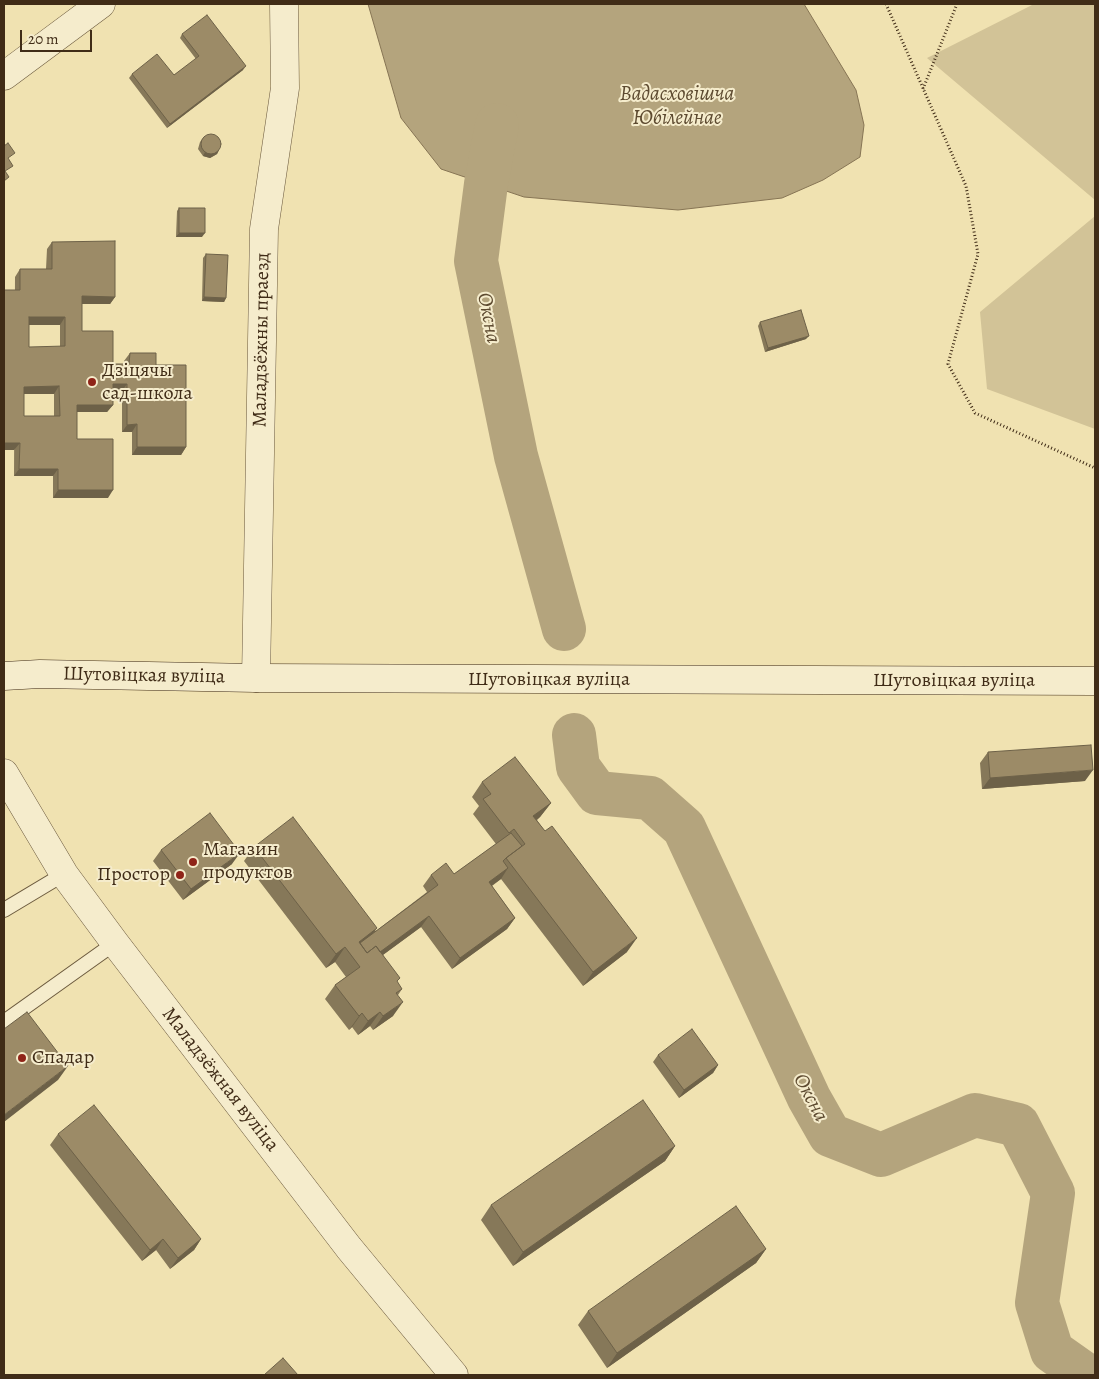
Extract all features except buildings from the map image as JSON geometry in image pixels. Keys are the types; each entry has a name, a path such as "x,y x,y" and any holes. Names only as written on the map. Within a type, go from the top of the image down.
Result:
{"street":[{"path":"4,76 101,4"},
{"name":"Маладзёжны праезд","path":"256,678 264,229 285,88 284,4"},
{"name":"Шутовіцкая вуліца","path":"4,676 40,674 256,678 1095,681"},
{"name":"Маладзёжная вуліца","path":"4,773 64,874 115,943 349,1248 454,1375"}],"lane":[{"path":"4,910 64,874"},
{"path":"4,1022 115,943"}],"path":[{"path":"886,4 966,186 978,254 948,364 975,413 1095,468"},
{"path":"923,90 957,4"}],"shaded area":[{"path":"1034,4 1095,4 1095,200 927,58"},
{"path":"1095,216 1095,429 987,389 980,312"}],"water":[{"name":"Вадасховішча Юбілейнае","path":"368,4 804,4 856,90 864,125 860,157 823,180 782,198 678,210 524,197 441,169 401,118"}],"waterway":[{"name":"Оксна","path":"497,125 486,184 476,261 516,456 564,629"},
{"name":"Оксна","path":"574,735 578,767 597,793 650,798 684,828 809,1098 830,1135 881,1155 975,1115 1018,1125 1053,1193 1037,1303 1052,1351 1086,1375"}],"place":[{"name":"Дзіцячы сад-школа","path":"92,382"},
{"name":"Магазин продуктов","path":"193,862"},
{"name":"Простор","path":"180,875"},
{"name":"Спадар","path":"22,1058"}]}
